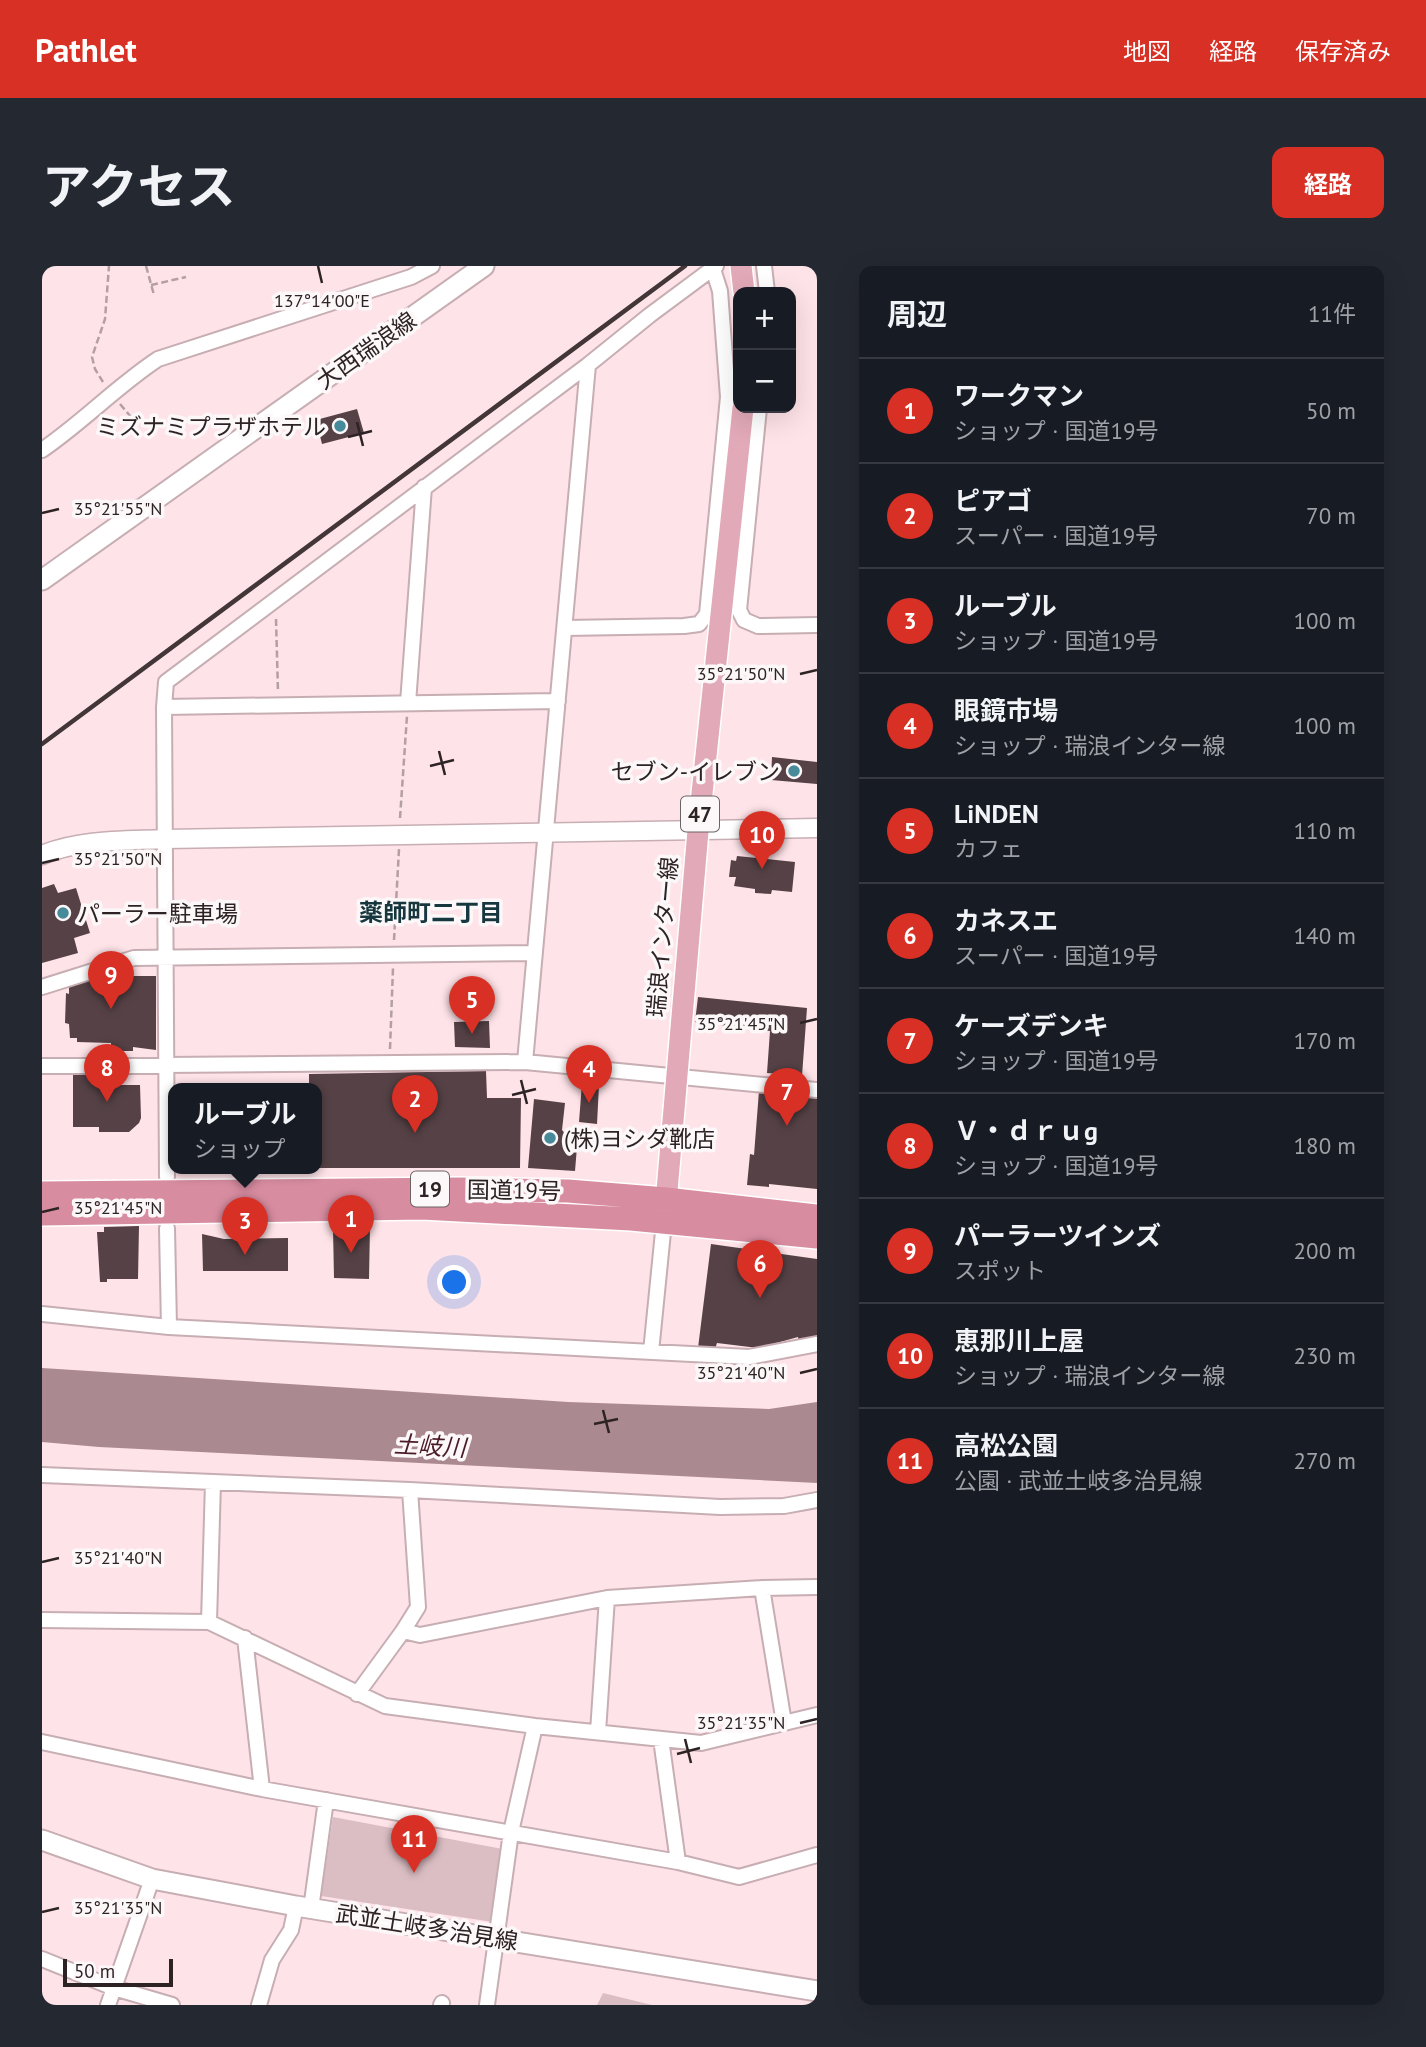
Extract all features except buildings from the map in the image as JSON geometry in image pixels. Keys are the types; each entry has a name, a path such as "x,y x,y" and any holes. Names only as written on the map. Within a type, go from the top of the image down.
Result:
{"highway":[{"name":"国道19号","path":"42,1193 459,1189 568,1191 817,1237"},
{"name":"国道19号","path":"42,1214 422,1208 665,1210 817,1216"}],"main road":[{"name":"大西瑞浪線","path":"42,580 484,266"},
{"path":"741,266 743,287"},
{"name":"瑞浪インター線","path":"665,1210 698,831 742,413"},
{"name":"武並土岐多治見線","path":"42,1840 152,1879 304,1908 817,1991"}],"street":[{"path":"42,450 72,429 130,378 158,359 411,276 432,266"},
{"path":"764,266 766,287"},
{"path":"167,1177 166,682 589,365 715,267 720,291 728,397 707,614 699,624 684,626 565,628"},
{"path":"525,1062 589,365"},
{"path":"759,413 739,610 744,620 758,626 817,625"},
{"path":"408,703 424,487"},
{"path":"164,707 558,701"},
{"path":"42,855 55,849 90,843 165,839 817,828"},
{"path":"42,986 134,958 535,953"},
{"path":"42,1066 525,1062 817,1090"},
{"path":"651,1352 665,1210"},
{"path":"167,1228 169,1327"},
{"path":"42,1314 169,1327 749,1357 817,1344"},
{"path":"42,1475 410,1490 720,1507 784,1506 817,1500"},
{"path":"209,1622 213,1482"},
{"path":"357,1694 404,1632 418,1607 410,1490"},
{"path":"404,1632 420,1635 607,1598 817,1587"},
{"path":"762,1588 784,1723"},
{"path":"598,1732 607,1598"},
{"path":"42,1620 209,1622 385,1706 535,1726 701,1743 817,1714"},
{"path":"245,1638 262,1789"},
{"path":"487,2005 511,1832 535,1726"},
{"path":"661,1739 678,1862"},
{"path":"42,1742 262,1789 678,1862 739,1877 817,1855"},
{"path":"259,2005 272,1961 304,1908 326,1800"},
{"path":"108,2005 152,1879"},
{"path":"42,1959 114,1988 172,2005"}],"path":[{"path":"109,266 105,319 92,357 100,379 131,418"},
{"path":"146,266 154,295"},
{"path":"151,285 186,277"},
{"path":"276,601 278,704"},
{"path":"390,1064 399,834 408,703"}],"shaded area":[{"path":"333,1817 508,1850 493,1922 321,1896"},
{"path":"603,1993 652,2005 597,2005"}],"water":[{"name":"土岐川","path":"42,1368 568,1402 769,1409 817,1402 817,1483 42,1442"}],"railway":[{"path":"42,744 685,266"}],"place":[{"name":"ミズナミプラザホテル","path":"340,426"},
{"name":"セブン-イレブン","path":"794,771"},
{"name":"恵那川上屋","path":"762,869"},
{"name":"パーラー駐車場","path":"63,913"},
{"name":"パーラーツインズ","path":"111,1009"},
{"name":"LiNDEN","path":"472,1034"},
{"name":"Ｖ・ｄｒｕg","path":"107,1102"},
{"name":"眼鏡市場","path":"589,1103"},
{"name":"ケーズデンキ","path":"787,1126"},
{"name":"ピアゴ","path":"415,1133"},
{"name":"(株)ヨシダ靴店","path":"550,1138"},
{"name":"ワークマン","path":"351,1253"},
{"name":"ルーブル","path":"245,1255"},
{"name":"カネスエ","path":"760,1298"},
{"name":"高松公園","path":"414,1873"}],"district":[{"name":"薬師町二丁目","path":"431,912"}]}
